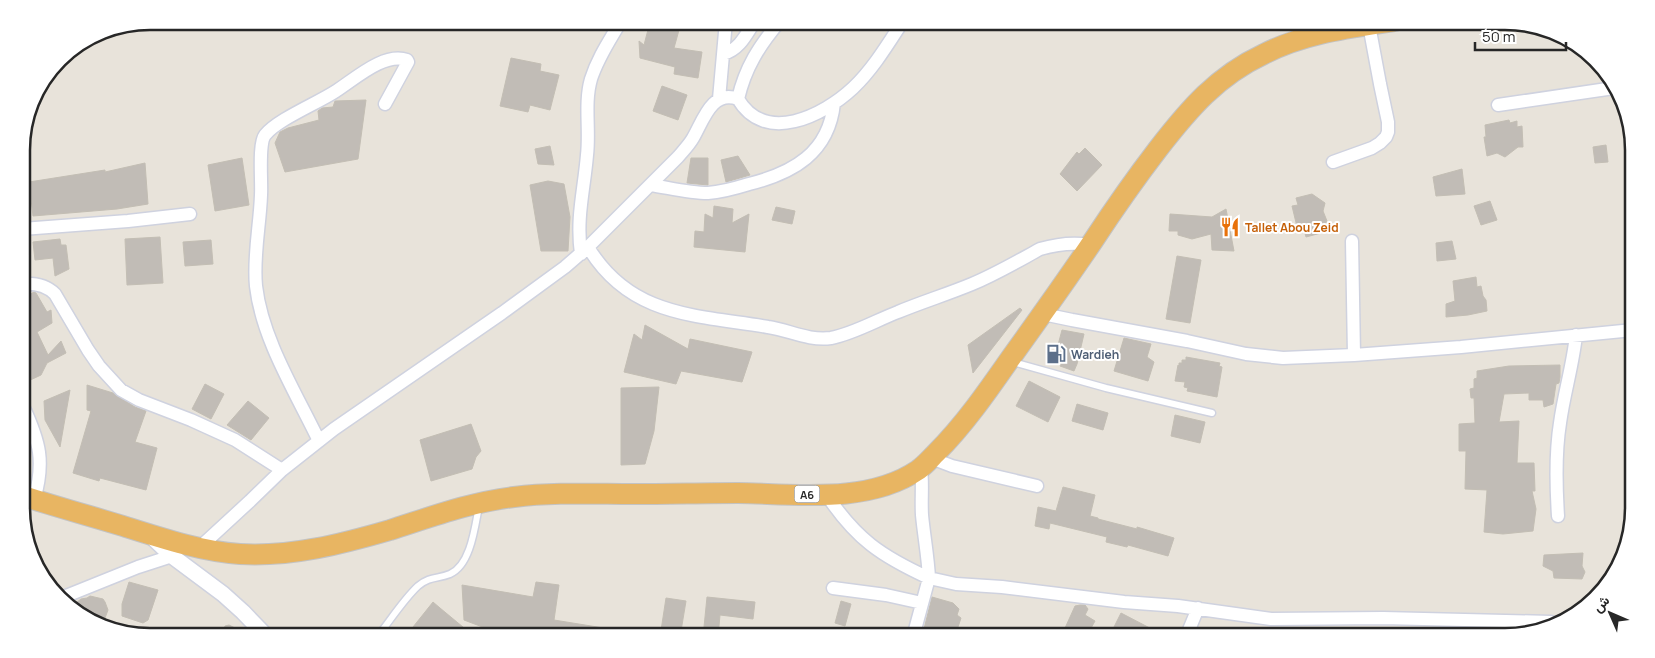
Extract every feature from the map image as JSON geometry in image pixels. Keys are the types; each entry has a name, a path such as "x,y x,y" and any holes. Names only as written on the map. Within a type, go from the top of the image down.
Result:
{"highway":[{"name":"A6","path":"30,498 150,536 199,548 237,554 260,554 322,547 390,530 480,503 513,497 559,494 826,494 846,493 881,487 901,479 926,463 959,428 1043,314 1125,192 1179,122 1205,93 1222,79 1264,53 1294,41 1340,30"}],"street":[{"path":"615,30 601,53 590,85 587,154 578,218 578,237 585,250 610,275 630,292 657,307 693,316 771,327 822,339 842,334 972,284 1045,248 1070,243 1090,245"},
{"path":"719,99 725,30"},
{"path":"723,54 732,51 740,44 749,30"},
{"path":"738,100 748,65 773,30"},
{"path":"199,548 282,470 319,441 531,292 585,250 651,185 687,146 708,111 719,99 729,97 738,100 750,115 762,122 770,124 800,120 834,103 853,88 868,72 897,30"},
{"path":"1333,162 1380,143 1388,132 1388,122 1370,30"},
{"path":"319,441 276,353 262,315 256,286 263,139 273,128 335,92 376,64 403,58 407,60 407,66 385,104"},
{"path":"1498,105 1608,89"},
{"path":"651,185 695,192 719,192 787,172 807,158 825,136 834,103"},
{"path":"30,228 190,214"},
{"path":"1352,241 1354,355"},
{"path":"30,284 42,285 55,294 99,366 121,390 139,400 235,440 282,470"},
{"path":"1043,314 1187,341 1260,357 1282,358 1354,355 1625,331"},
{"path":"1558,516 1556,488 1557,447 1576,335"},
{"path":"30,422 40,455 40,481 30,496"},
{"path":"915,628 929,578 922,512 926,463 1037,486"},
{"path":"826,494 848,524 870,546 906,568 929,578 956,584 1002,587 1088,598 1198,608 1270,619 1383,618 1543,622"},
{"path":"150,536 172,556 222,594 258,628"},
{"path":"68,595 138,566 172,556"},
{"path":"832,588 886,595 922,603"},
{"path":"1189,628 1198,608"}],"lane":[{"path":"1009,360 1106,388 1212,412"},
{"path":"384,628 419,586 434,577 451,574 462,565 473,537 480,503"}],"building":[{"path":"648,30 679,30 674,48 702,52 698,78 674,74 675,67 640,58 639,41 644,45"},
{"path":"511,58 541,64 540,71 559,75 550,110 530,105 528,112 500,106"},
{"path":"662,86 687,95 678,120 653,111"},
{"path":"366,100 358,159 285,172 275,143 280,132 319,120 318,111 322,108 333,107 335,101"},
{"path":"1509,120 1510,123 1517,121 1517,127 1522,126 1523,147 1518,147 1505,157 1497,153 1487,156 1484,137 1486,137 1485,125"},
{"path":"1606,145 1608,162 1595,163 1593,147"},
{"path":"550,146 554,165 538,164 535,149"},
{"path":"1085,148 1102,165 1077,191 1060,174 1077,152 1079,154"},
{"path":"738,156 750,175 726,182 721,160"},
{"path":"242,158 249,205 215,211 208,165"},
{"path":"691,158 708,158 708,185 687,183"},
{"path":"145,163 148,204 117,209 33,216 30,182 105,170 105,172"},
{"path":"1462,169 1465,194 1436,196 1433,177"},
{"path":"548,181 564,184 570,217 568,251 541,251 530,185"},
{"path":"1312,194 1325,203 1323,211 1327,221 1321,233 1306,237 1304,230 1298,231 1292,206 1298,205 1296,198"},
{"path":"1490,201 1497,220 1481,225 1474,206"},
{"path":"714,206 733,209 732,223 749,214 745,252 694,247 695,231 704,232 705,214 713,218"},
{"path":"776,207 795,211 792,224 772,220"},
{"path":"1226,209 1234,251 1212,250 1211,234 1192,239 1178,235 1178,231 1169,231 1170,214 1212,217"},
{"path":"160,237 163,283 127,285 125,239"},
{"path":"60,239 61,245 66,245 69,269 55,276 53,258 35,260 33,242"},
{"path":"211,240 213,264 185,266 183,242"},
{"path":"1452,241 1456,259 1437,261 1436,243"},
{"path":"1177,256 1201,260 1190,323 1166,319"},
{"path":"1476,277 1477,287 1481,286 1486,300 1487,311 1446,317 1446,304 1455,301 1453,281"},
{"path":"36,293 47,312 51,310 52,323 37,332 48,355 61,341 66,353 47,363 41,375 30,380 30,294"},
{"path":"1020,308 1022,310 973,373 968,345"},
{"path":"645,325 688,349 690,339 752,352 742,382 681,371 676,384 624,372 634,334 642,340"},
{"path":"1062,330 1084,334 1074,371 1060,366 1066,347 1058,345"},
{"path":"1124,338 1151,344 1147,357 1154,362 1148,381 1114,371"},
{"path":"1186,357 1220,363 1219,366 1222,367 1217,397 1187,391 1188,388 1184,387 1185,382 1175,381 1178,365 1182,363 1182,360 1186,360"},
{"path":"1560,365 1559,383 1556,384 1553,404 1544,407 1543,400 1529,400 1529,393 1504,394 1499,422 1519,421 1517,463 1534,463 1535,491 1532,491 1536,509 1533,531 1503,534 1484,532 1487,490 1465,489 1466,451 1459,451 1459,424 1475,423 1474,398 1471,398 1470,389 1474,388 1474,379 1477,378 1477,371 1509,366"},
{"path":"1029,381 1060,397 1048,422 1016,406"},
{"path":"205,384 224,394 211,419 192,409"},
{"path":"87,385 113,393 135,407 146,411 135,442 157,448 146,490 100,478 99,481 73,473 91,411 87,410"},
{"path":"659,387 654,431 645,464 621,465 621,388"},
{"path":"70,390 60,447 45,420 44,401"},
{"path":"248,401 269,418 251,440 227,425"},
{"path":"1077,404 1108,413 1103,430 1072,421"},
{"path":"1175,415 1205,422 1200,443 1171,436"},
{"path":"471,424 481,451 476,457 472,469 431,481 420,440"},
{"path":"1063,487 1095,495 1090,516 1174,538 1168,556 1128,545 1127,547 1106,542 1107,537 1050,523 1049,529 1035,526 1038,507 1056,511"},
{"path":"1583,553 1582,566 1585,572 1582,579 1554,578 1553,571 1543,566 1544,555"},
{"path":"129,582 158,590 148,620 143,623 122,616 122,604"},
{"path":"536,582 559,585 554,620 603,628 485,628 464,620 462,585 533,597"},
{"path":"90,596 103,599 108,610 105,619 76,603"},
{"path":"707,597 755,602 753,619 720,615 719,628 704,628"},
{"path":"932,597 953,603 959,609 957,615 961,618 958,628 924,628"},
{"path":"666,598 686,601 682,628 661,628"},
{"path":"841,601 851,604 845,626 835,623"},
{"path":"433,602 464,628 412,628"},
{"path":"1085,605 1088,609 1085,615 1095,621 1091,628 1065,628 1075,606"},
{"path":"1121,613 1150,628 1114,628"},
{"path":"229,625 235,628 224,628"}],"place":[{"name":"Tallet Abou Zeid","path":"1230,227"},
{"name":"Wardieh","path":"1056,354"}]}
